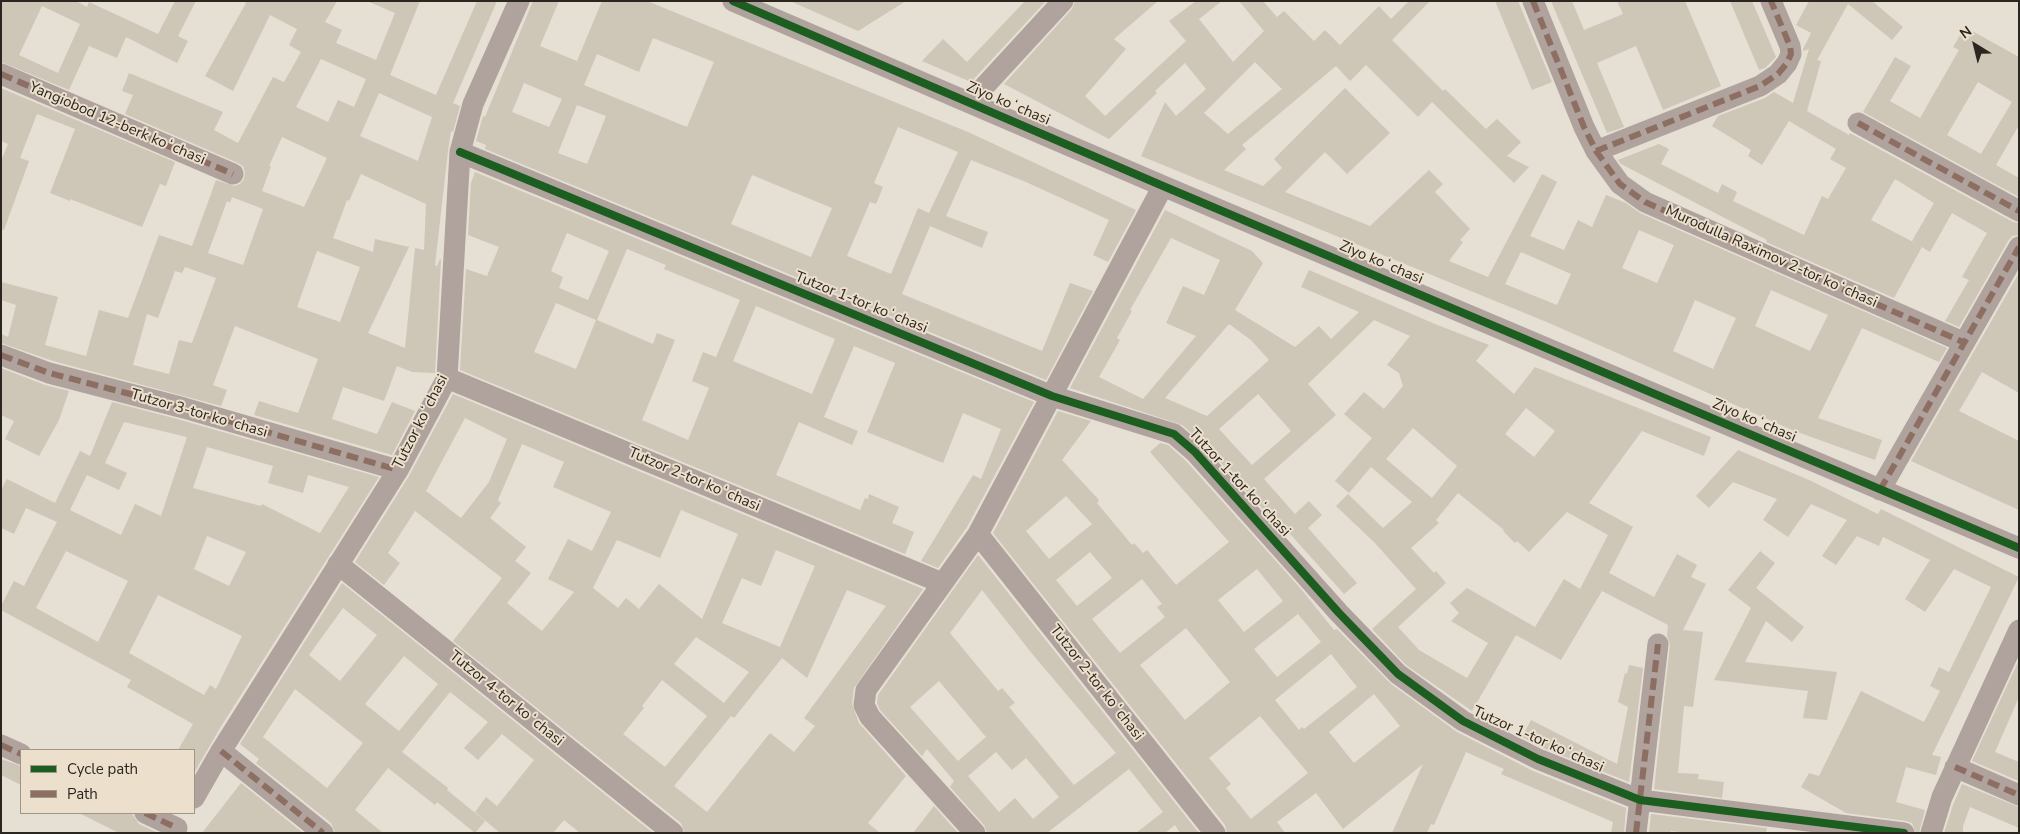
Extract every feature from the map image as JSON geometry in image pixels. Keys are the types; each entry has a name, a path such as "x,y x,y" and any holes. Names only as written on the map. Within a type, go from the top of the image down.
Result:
{"street":[{"name":"Tutzor koʻchasi","path":"195,796 221,751 398,470 447,378 460,152 473,104 519,1"},
{"name":"Ziyo koʻchasi","path":"733,1 1163,186 2019,548"},
{"path":"970,102 1063,1"},
{"name":"Murodulla Raximov 2-tor koʻchasi","path":"1533,1 1584,127 1596,151 1620,184 1645,202 1963,342"},
{"path":"1596,151 1760,86 1778,74 1787,63 1791,54 1790,46 1772,1"},
{"name":"Yangiobod 12-berk koʻchasi","path":"1,74 233,174"},
{"path":"1858,123 2019,211"},
{"name":"Tutzor 1-tor koʻchasi","path":"460,152 1052,396 1174,434 1195,452 1338,613 1398,674 1463,721 1538,759 1640,800 1904,833"},
{"path":"975,833 870,717 864,705 866,690 978,534 1163,186"},
{"path":"1880,490 2019,247"},
{"name":"Tutzor 3-tor koʻchasi","path":"1,355 49,372 184,408 398,470"},
{"name":"Tutzor 2-tor koʻchasi","path":"447,378 942,583"},
{"name":"Tutzor 2-tor koʻchasi","path":"978,534 1215,833"},
{"name":"Tutzor 4-tor koʻchasi","path":"338,564 673,833"},
{"path":"1931,833 1942,797 2019,630"},
{"path":"1636,833 1658,644"},
{"path":"1,745 20,754"},
{"path":"221,751 323,833"},
{"path":"1955,768 2019,795"},
{"path":"148,814 179,824"}],"building":[{"path":"1,1 76,1 87,7 89,2 158,34 175,1 196,1 178,36 188,41 177,63 126,37 117,58 89,46 69,90 1,62","holes":["42,6 80,24 58,73 19,55"]},
{"path":"242,1 337,1 325,22 342,30 336,43 376,60 395,13 367,1 420,1 390,75 436,95 477,1 497,1 453,103 460,106 453,132 451,131 435,265 437,266 441,260 435,373 412,372 397,366 384,401 343,387 332,419 377,434 392,402 415,411 392,455 254,415 259,401 298,413 318,359 235,326 213,385 227,390 221,406 53,361 1,343 1,334 8,337 16,305 1,300 1,282 58,297 45,345 86,356 99,310 128,318 159,235 192,246 216,180 234,186 240,184 244,179 245,172 243,166 238,163 125,114 133,95 122,91 129,73 223,112 214,130 238,143 273,77 284,82 301,52 289,45 297,29 270,15 233,91 205,76 246,3","holes":["321,59 366,79 354,107 338,100 328,122 296,107","379,93 432,117 418,161 360,136","282,137 327,158 304,207 262,191 271,166 269,166","361,174 426,204 424,250 415,248 405,348 368,333 409,247 375,239 373,252 333,238 347,200 349,201","232,197 263,209 243,265 208,253 227,201 230,203","317,251 360,267 340,322 297,307","185,267 216,278 192,343 179,340 169,374 133,365 147,314 158,318 175,271 182,273"]},
{"path":"533,1 559,1 540,46 577,61 602,1 647,1 968,132 1136,210 1108,262 1093,255 1109,220 1026,182 971,160 946,216 988,232 982,248 930,226 902,294 1042,351 1070,283 1093,291 1046,380 485,149 486,145 476,141 483,116 485,117","holes":["653,38 714,62 687,127 584,85 597,54 639,72","524,83 562,99 549,127 512,112","577,105 606,116 587,164 558,153","898,127 958,152 929,213 918,208 891,274 847,256 870,202 876,204 883,187 874,183","752,175 832,208 811,257 731,224"]},
{"path":"790,1 906,1 858,31"},
{"path":"1025,1 1046,1 971,82 922,61 943,39 967,62"},
{"path":"1075,1 1158,1 1114,39 1126,49 1085,96 1105,116 1186,41 1169,21 1196,1 1222,1 1199,19 1233,62 1264,31 1239,1 1263,1 1277,17 1284,11 1314,41 1325,30 1340,45 1379,6 1391,19 1409,1 1430,1 1392,40 1443,91 1445,89 1486,129 1497,119 1521,142 1507,156 1529,167 1514,183 1432,102 1418,117 1366,65 1350,81 1336,66 1242,145 1246,149 1224,170 1263,186 1282,168 1274,159 1345,88 1390,133 1347,174 1325,152 1285,192 1370,226 1429,170 1443,184 1435,192 1470,229 1460,240 1463,242 1449,261 1488,277 1542,174 1557,182 1530,236 1564,250 1578,220 1592,227 1606,195 1626,203 1640,213 1947,348 1939,362 1862,328 1818,418 1882,440 1875,460 1792,430 1549,323 1141,156 1165,102 1176,116 1206,89 1185,63 1109,139 1004,84 1072,9","holes":["1255,62 1282,89 1228,134 1204,113","1639,230 1674,245 1657,283 1622,268","1521,252 1571,274 1557,305 1505,284","1771,290 1828,315 1810,351 1755,326","1695,300 1736,318 1713,369 1673,351"]},
{"path":"1495,1 1518,1 1552,82 1532,90"},
{"path":"1551,1 1572,1 1584,30 1623,14 1617,1 1685,1 1721,86 1663,110 1636,46 1597,63 1624,127 1607,133"},
{"path":"1730,1 1752,1 1776,57 1765,68 1759,70"},
{"path":"1809,1 1872,1 1903,27 1892,40 1848,4 1817,60 1821,61 1807,111 2013,222 2019,223 2019,235 2012,236 2008,241 1959,327 1945,321 1969,280 1962,277 1987,233 1952,213 1930,252 1922,247 1894,298 1766,242 1767,240 1621,164 1618,160 1659,144 1669,149 1661,164 1718,193 1722,184 1737,192 1733,201 1804,235 1822,196 1828,199 1846,168 1830,159 1836,149 1789,121 1762,165 1748,156 1751,150 1712,126 1718,116 1765,98 1774,92 1793,103 1809,49 1803,51 1803,49 1811,33 1796,25","holes":["1895,179 1934,203 1912,241 1917,244 1871,220"]},
{"path":"1965,27 2019,57 2019,125 1996,165 2019,178 2019,197 1863,112 1895,57 1911,66 1890,101 1920,118 1959,50 1953,47","holes":["1978,82 2012,102 1981,154 1947,135"]},
{"path":"1,88 175,162 166,186 160,184 142,227 50,193 75,129 37,114 20,158 29,161 4,230 1,229 1,161 8,144 1,141"},
{"path":"475,172 1034,402 967,527 938,568 921,561 973,475 981,479 1001,429 963,413 943,463 867,432 895,363 854,346 824,417 858,431 852,445 799,422 776,475 860,510 865,498 868,499 869,494 899,507 892,523 914,532 905,554 460,370 466,269 487,276 499,247 468,235 471,183","holes":["567,233 609,251 588,300 559,288 563,277 551,271","627,249 666,265 664,269 740,300 716,357 703,352 692,381 709,388 688,440 642,420 675,340 657,333 653,344 597,320","556,303 596,320 576,369 534,352","756,306 835,339 812,394 733,361"]},
{"path":"1165,210 1252,251 1263,263 1235,310 1295,347 1319,326 1331,339 1359,312 1301,287 1309,270 1489,345 1476,361 1514,394 1535,367 1711,437 1704,456 1642,431 1589,503 1633,527 1609,573 1654,597 1677,554 1697,565 1691,577 1706,584 1683,630 1703,632 1693,707 1684,706 1678,773 1699,774 1698,779 1724,782 1722,798 1654,789 1670,645 1667,636 1668,625 1602,591 1561,660 1516,635 1472,711 1406,665 1372,629 1416,589 1375,543 1336,506 1348,494 1383,528 1412,502 1371,467 1349,493 1335,481 1372,438 1344,414 1364,392 1384,409 1403,386 1399,373 1387,365 1410,336 1374,320 1308,384 1336,415 1264,479 1295,514 1309,501 1322,515 1308,528 1357,583 1344,594 1274,516 1271,518 1204,444 1182,425 1070,388","holes":["1171,238 1220,260 1204,295 1183,286 1166,323 1196,336 1143,399 1099,377 1120,340 1117,338 1132,311 1130,310","1229,324 1251,340 1269,360 1207,416 1165,398","1258,394 1291,431 1252,465 1219,429","1526,408 1555,431 1534,457 1505,434","1413,428 1457,466 1432,498 1386,459","1458,493 1504,530 1515,543 1517,541 1529,552 1567,512 1608,535 1580,589 1564,579 1535,627 1467,588 1450,603 1459,613 1451,621 1488,643 1467,678 1419,650 1398,627 1446,583 1411,548 1439,523 1436,520"]},
{"path":"2019,273 2019,393 1982,372 1959,411 2019,441 2019,510 1911,461"},
{"path":"1,368 45,385 69,391 59,420 39,456 5,439 14,421 1,415"},
{"path":"453,394 923,589 854,688 852,704 859,723 906,776 868,823 880,833 685,833 681,823 453,641 502,578 415,511 388,553 400,563 384,585 355,562 409,476","holes":["465,418 507,439 489,482 461,518 426,491","522,444 564,462 553,487 611,512 592,551 568,539 548,579 574,592 542,631 507,603 531,573 515,561 526,547 490,518 501,503 498,500","681,510 738,534 702,619 659,584 639,609 626,598 618,608 593,588 617,540 660,558","776,550 815,566 780,647 722,623 742,578 761,586","847,590 886,606 804,718 815,726 794,752 770,733 707,812 674,786 731,716 734,718 782,658 807,678","696,637 749,672 724,703 674,664","662,680 707,716 665,767 623,734 644,708 642,706"]},
{"path":"112,402 379,477 220,728 195,771 195,749 179,749 193,724 127,687 131,680 1,610 1,606 14,581 24,586 57,522 26,508 14,534 1,528 1,490 7,479 55,503 80,451 90,456","holes":["124,422 187,437 161,516 135,504 121,535 70,510 87,475 119,490 127,473 105,463","207,447 273,466 268,483 303,493 308,475 349,487 320,533 262,504 261,506 193,488","207,536 246,552 229,586 194,569","66,551 128,581 98,642 36,608","158,595 242,636 216,689 210,685 204,695 129,653"]},
{"path":"1058,411 1091,421 1062,460 1099,500 1097,503 1132,545 1134,543 1143,553 1147,550 1176,585 1229,542 1150,452 1160,443 1168,445 1186,461 1301,589 1334,630 1337,629 1391,684 1457,732 1533,771 1626,808 1624,833 1611,833 1613,822 1501,774 1504,769 1466,752 1434,825 1431,824 1427,833 1392,833 1423,764 1343,829 1316,793 1277,822 1285,833 1227,833 1225,825 993,533","holes":["1066,496 1092,524 1049,559 1026,531","1090,552 1112,578 1077,606 1056,580","1257,569 1283,601 1244,632 1218,600","1142,579 1162,604 1157,607 1165,617 1120,653 1092,619","1298,614 1321,642 1277,677 1254,649","1186,628 1230,682 1185,720 1140,665","1331,654 1357,687 1304,729 1302,727 1299,730 1275,700","1374,694 1400,726 1354,763 1329,732","1260,716 1308,773 1251,819 1226,788 1231,784 1209,758"]},
{"path":"1738,450 1809,480 1878,514 1881,509 2019,577 1932,755 1941,757 1936,775 1906,767 1896,802 1925,810 1919,833 1916,833 1912,823 1906,821 1846,813 1801,787 1809,773 1819,776 1861,691 1924,722 1940,691 1930,686 1939,667 1949,672 1991,587 1954,569 1925,612 1905,599 1930,560 1883,537 1879,546 1857,536 1836,565 1822,556 1847,520 1811,504 1788,537 1763,520 1777,499 1733,482 1709,508 1696,496"},
{"path":"1760,551 1775,563 1756,588 1804,627 1792,642 1766,621 1745,662 1837,672 1827,720 1803,718 1808,691 1714,680 1751,608 1728,590"},
{"path":"978,555 1199,833 1180,833 1175,825 1165,833 1136,833 1163,812 1129,769 1047,833 987,833 984,825 950,787 954,781 927,749 922,756 880,710 877,703 878,695","holes":["982,590 1034,656 1116,753 1074,785 1009,707 1015,703 1002,688 998,691 950,633","939,681 986,737 958,761 910,707","996,752 1012,770 1026,758 1059,797 1033,819 1015,798 999,812 968,776"]},
{"path":"342,583 653,833 580,833 564,820 553,833 500,833 475,812 486,797 497,806 534,760 502,734 478,760 464,748 488,722 450,692 402,752 448,788 447,790 485,821 475,833 437,802 435,805 388,768 355,810 383,833 335,833 331,823 256,763 259,759 240,744","holes":["343,608 377,635 340,681 309,655","404,656 438,684 399,731 365,704","295,689 363,743 327,788 263,737"]},
{"path":"2019,660 2019,697 1995,752 2019,762 2019,781 1972,761"},
{"path":"1629,665 1643,668 1629,782 1543,748 1522,737 1531,720 1617,764 1628,707 1618,702 1625,673 1627,674"},
{"path":"1,759 20,766 20,784 1,775"},
{"path":"241,783 303,833 202,833"},
{"path":"1962,784 2019,807 2019,828 1970,807 1963,826 1963,833 1944,833"},
{"path":"934,806 958,833 913,833"},
{"path":"81,814 131,814 139,824 158,833 119,833"},
{"path":"1651,814 1767,828 1766,833 1690,833 1671,831 1671,833 1649,833"}],"marked path":[{"path":"1533,1 1584,127 1596,151 1620,184 1645,202 1963,342"},
{"path":"1596,151 1760,86 1778,74 1787,63 1791,54 1790,46 1771,1"},
{"path":"1,74 233,174"},
{"path":"1858,123 2019,211"},
{"path":"1880,490 2019,247"},
{"path":"1,355 49,373 184,408 398,470"},
{"path":"1636,833 1658,644"},
{"path":"1,745 20,754"},
{"path":"221,751 323,833"},
{"path":"1955,767 2019,795"},
{"path":"147,814 177,828"}],"cycle path":[{"path":"733,1 1163,186 2019,548"},
{"path":"460,152 1052,396 1174,434 1195,452 1339,613 1398,674 1463,721 1538,759 1640,800 1904,833"}]}
